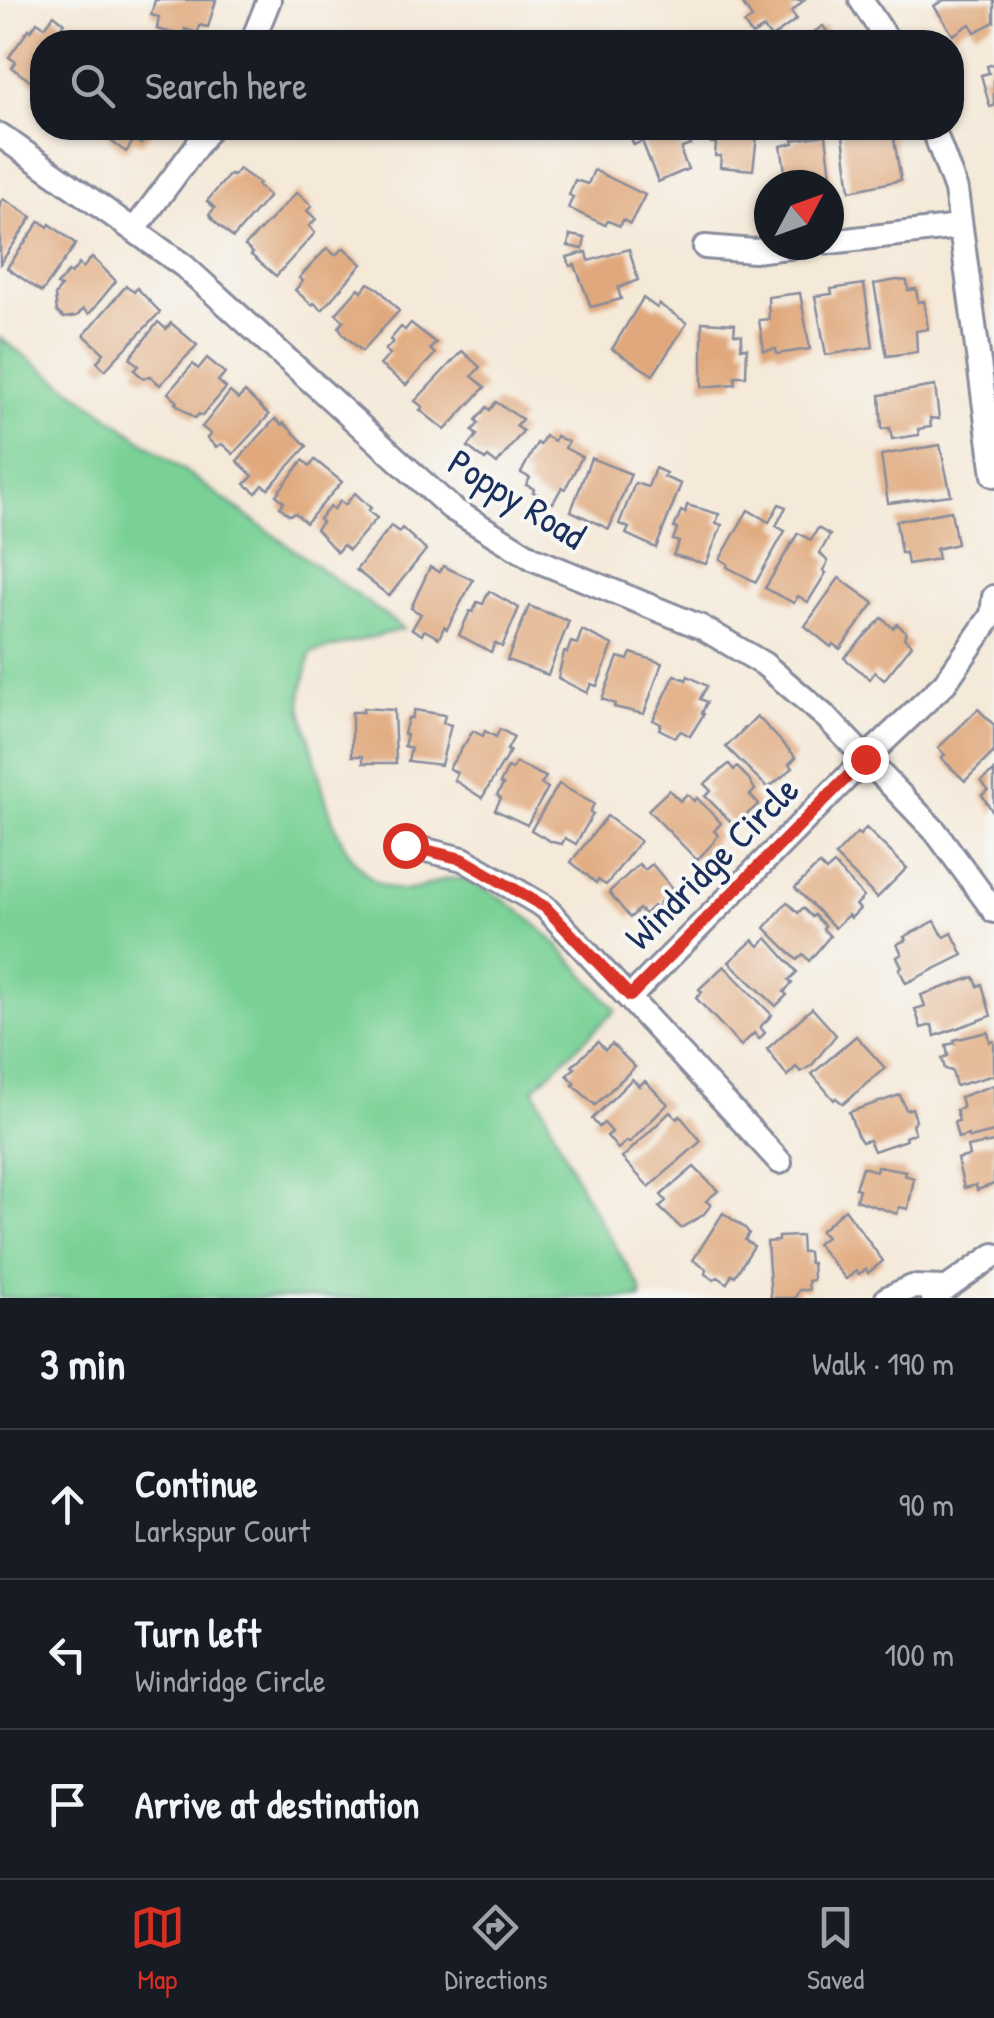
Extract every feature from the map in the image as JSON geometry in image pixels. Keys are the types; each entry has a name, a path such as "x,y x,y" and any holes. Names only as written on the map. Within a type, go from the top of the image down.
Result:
{"street":[{"path":"257,30 268,0"},
{"path":"861,0 882,30"},
{"name":"Poppy Road","path":"0,135 184,266 451,508 534,560 701,627 764,664 827,718 936,832 994,911"},
{"path":"135,229 201,140"},
{"path":"937,140 956,190 994,475"},
{"path":"844,240 959,227"},
{"path":"706,247 754,251"},
{"name":"Windridge Circle","path":"630,996 945,683 992,614 994,597"},
{"path":"405,845 462,859 545,907 780,1162"},
{"path":"888,1298 912,1287 938,1293 994,1256"}],"green space":[{"path":"0,338 404,629 311,653 301,704 330,811 348,851 376,881 405,890 452,878 474,883 534,923 616,1010 534,1088 583,1192 641,1289 641,1298 0,1298"}],"building":[{"path":"155,0 216,0 208,27 199,25 198,30 157,29 159,17 151,15"},
{"path":"804,0 791,12 797,19 782,30 748,30 744,24 752,18 742,3"},
{"path":"944,0 994,0 994,22 975,32 970,24 961,30 950,30 934,6"},
{"path":"54,15 64,23 59,30 32,30 37,22 45,27"},
{"path":"29,29 30,81 12,68 16,62 9,57"},
{"path":"994,64 994,106 990,107 981,75 989,73 987,66"},
{"path":"109,140 134,140 126,152"},
{"path":"632,140 689,140 691,145 682,148 688,169 658,182 642,141 634,145"},
{"path":"757,140 753,170 720,167 721,156 715,156 716,143 711,143"},
{"path":"793,140 827,140 830,170 785,170 781,146 794,143"},
{"path":"844,140 894,140 901,180 850,191"},
{"path":"239,169 269,196 233,238 209,214 215,208 207,201"},
{"path":"594,170 645,195 630,224 623,220 620,226 608,221 605,225 568,208 575,180 588,184"},
{"path":"297,192 312,206 307,211 316,219 309,226 315,233 276,276 245,246"},
{"path":"3,199 32,217 0,264 0,203"},
{"path":"40,221 76,244 42,292 7,268"},
{"path":"570,235 585,238 583,249 568,246"},
{"path":"327,248 335,255 344,248 362,264 322,310 295,290 303,281 299,278"},
{"path":"629,249 638,280 618,288 621,299 591,307 575,265 570,266 567,257 587,252 589,261"},
{"path":"92,257 116,281 89,314 83,309 77,316 64,318 57,312 55,295 61,287 57,285 68,272 71,274 79,264 83,268"},
{"path":"907,281 908,290 916,289 918,302 924,301 928,329 916,331 917,352 887,356 874,284"},
{"path":"368,283 399,311 362,351 344,335 339,327 344,321 336,314"},
{"path":"864,284 873,347 826,355 815,296"},
{"path":"126,286 134,292 137,288 160,312 105,370 97,362 104,353 84,335"},
{"path":"800,293 810,349 777,354 776,349 764,351 759,320 769,319 768,297"},
{"path":"643,298 687,323 653,375 612,349"},
{"path":"158,322 166,329 171,323 197,345 160,385 134,370 139,366 130,358"},
{"path":"702,322 735,324 734,334 742,335 741,348 747,348 746,376 735,376 735,384 702,387"},
{"path":"411,323 436,343 430,349 435,354 406,385 380,365 390,354 385,350 393,342 390,340 401,327 405,330"},
{"path":"462,351 480,367 472,376 485,387 445,430 415,401"},
{"path":"207,358 225,373 218,381 226,388 202,416 195,418 168,393 193,364 198,369"},
{"path":"935,386 939,419 930,418 931,427 918,429 919,435 892,439 890,428 882,429 880,395"},
{"path":"230,392 238,399 245,392 269,415 233,454 222,444 216,447 207,438 211,434 202,427"},
{"path":"496,402 522,419 516,426 523,431 497,464 468,447 477,435 472,431 479,423 476,420"},
{"path":"275,419 307,446 268,489 263,485 256,493 245,484 253,476 237,461"},
{"path":"545,436 568,442 565,448 582,457 553,503 533,492 526,485 530,478 521,473"},
{"path":"940,445 951,495 888,503 881,455"},
{"path":"591,458 631,474 609,529 571,511"},
{"path":"303,460 310,466 315,460 342,482 306,523 280,507 284,502 276,495"},
{"path":"655,468 681,484 656,548 626,534 629,528 619,524 635,483 648,487"},
{"path":"355,493 377,518 349,550 343,545 337,552 316,529 322,522 319,519 340,501 345,505"},
{"path":"779,504 786,507 776,526 785,531 756,582 727,567 720,559 748,510 769,522"},
{"path":"687,505 719,514 716,523 722,525 706,564 673,555 679,542 673,540 677,529 674,528"},
{"path":"951,511 957,544 936,549 938,559 908,564 906,553 901,553 896,521"},
{"path":"391,526 399,532 402,528 426,550 389,596 356,570"},
{"path":"818,528 830,535 820,553 828,562 823,570 826,573 808,602 798,596 794,603 765,588 798,533 811,540"},
{"path":"443,566 473,580 439,638 424,630 422,635 412,629 421,614 411,608 430,567 439,572"},
{"path":"839,578 874,603 840,649 833,644 831,647 805,626"},
{"path":"489,591 519,608 502,647 495,643 491,652 459,635 470,611 477,602 483,604"},
{"path":"529,606 569,621 548,675 507,660"},
{"path":"882,618 893,628 897,624 906,632 904,638 912,645 884,680 875,672 870,679 844,658"},
{"path":"582,630 613,645 597,686 591,684 587,693 558,678 564,652 567,653 571,642 577,644"},
{"path":"631,653 662,663 644,714 614,707 615,704 602,699 618,657 628,660"},
{"path":"675,675 686,680 688,676 707,686 700,699 707,702 704,714 690,736 681,731 675,737 659,729 661,724 653,720"},
{"path":"363,708 394,710 396,763 363,763 363,756 352,756 352,712 363,712"},
{"path":"978,709 994,725 994,752 965,781 941,758 945,755 938,748"},
{"path":"414,710 445,715 443,723 451,725 441,765 408,761 411,748 404,746 404,734"},
{"path":"757,716 796,757 789,764 793,768 768,788 726,747"},
{"path":"500,729 514,737 482,798 454,780 457,773 449,768 473,731 483,736 485,731 496,737"},
{"path":"516,763 546,777 541,784 548,788 527,825 495,810 501,798 497,795 503,785 500,783 508,768 512,770"},
{"path":"729,764 749,779 755,790 750,795 759,804 734,825 705,796 711,791 704,784"},
{"path":"994,771 994,814 982,795 988,790 981,781"},
{"path":"559,784 594,804 590,812 593,814 576,844 565,838 562,844 552,842 531,830"},
{"path":"669,790 680,801 687,794 694,801 697,798 721,823 714,831 718,835 713,843 697,860 648,810"},
{"path":"607,816 640,841 606,885 598,880 596,883 571,862"},
{"path":"866,828 907,868 877,898 835,856"},
{"path":"639,864 645,870 652,864 671,887 656,908 653,906 645,914 639,909 630,918 609,892"},
{"path":"834,864 864,897 856,905 860,909 835,928 795,888 820,865 826,871"},
{"path":"787,902 798,913 803,908 814,915 830,936 809,961 803,954 797,960 765,928"},
{"path":"935,921 945,937 952,933 963,955 906,983 899,969 902,967 897,957 902,954 897,944"},
{"path":"767,938 797,972 789,980 792,983 784,992 787,995 776,1006 729,962 753,940 759,946"},
{"path":"724,966 772,1015 760,1027 765,1033 759,1039 754,1033 741,1046 696,998 702,992 699,989"},
{"path":"974,977 978,986 982,984 991,1016 935,1036 932,1025 921,1028 915,1009 925,1006 921,995"},
{"path":"812,1008 836,1035 812,1065 801,1072 796,1067 787,1076 767,1049"},
{"path":"988,1032 990,1042 994,1041 994,1075 956,1086 952,1071 945,1069 942,1058 948,1056 946,1045"},
{"path":"856,1036 885,1068 843,1104 834,1100 812,1074"},
{"path":"598,1042 605,1050 612,1044 635,1067 595,1105 567,1075"},
{"path":"632,1079 639,1086 645,1081 668,1104 618,1149 607,1136 612,1132 604,1123 599,1127 592,1119"},
{"path":"994,1085 994,1132 958,1138 954,1122 959,1121 956,1110 963,1108 960,1097"},
{"path":"900,1095 906,1110 912,1108 915,1133 874,1151 869,1140 862,1142 857,1135 849,1112"},
{"path":"670,1112 677,1119 680,1116 701,1141 649,1187 622,1158"},
{"path":"994,1142 994,1184 977,1190 976,1185 964,1188 957,1159 969,1156 967,1147"},
{"path":"877,1166 906,1171 904,1175 914,1178 908,1209 899,1207 897,1214 856,1200 859,1189 855,1188 862,1167 876,1171"},
{"path":"694,1167 718,1191 706,1201 711,1205 703,1215 681,1228 659,1207 666,1201 661,1195"},
{"path":"845,1209 883,1261 868,1273 866,1269 859,1274 856,1271 846,1279 817,1244 826,1237 820,1231"},
{"path":"723,1213 745,1228 749,1233 745,1240 754,1246 727,1283 705,1274 706,1269 693,1260"},
{"path":"801,1236 802,1252 808,1252 812,1263 809,1290 799,1290 795,1298 771,1298 767,1242 778,1241 778,1237"}],"route":[{"path":"405,845 462,859 545,907 630,996 865,759"}]}
